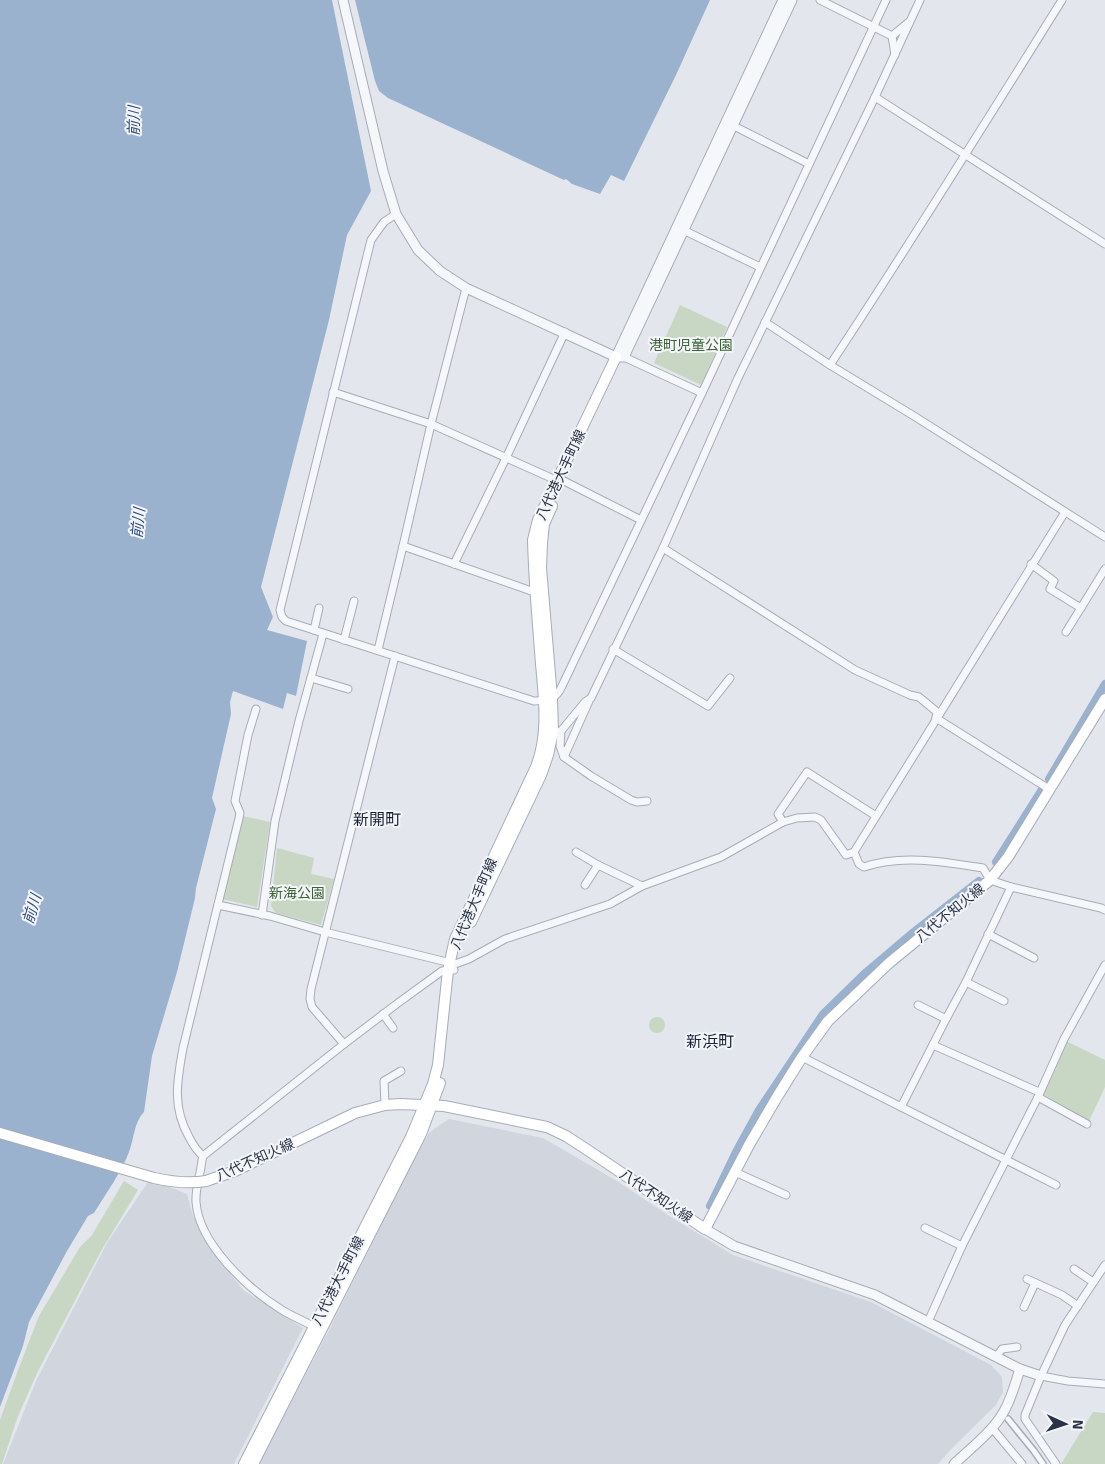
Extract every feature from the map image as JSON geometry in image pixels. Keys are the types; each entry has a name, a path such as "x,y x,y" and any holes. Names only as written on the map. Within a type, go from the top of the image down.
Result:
{"main road":[{"name":"八代港大手町線","path":"244,1464 421,1134 429,1105 440,1086 444,1066 455,939 541,755 544,738 548,699 540,594 533,540 538,520 561,481 620,357"},
{"name":"八代港大手町線","path":"452,967 462,941 541,774 557,732 548,699"},
{"name":"八代不知火線","path":"0,1133 154,1178 176,1183 194,1183 235,1171 355,1113 385,1105 429,1105 462,1109 547,1127 566,1136 705,1229 758,1129 802,1057 828,1021 889,963 990,880 1008,857 1105,699"},
{"name":"八代港大手町線","path":"253,1464 317,1329"}],"street":[{"path":"343,0 383,171 396,214 418,250 440,271 466,288 702,393"},
{"path":"620,357 783,0"},
{"path":"620,357 683,230 792,0"},
{"path":"820,0 892,36"},
{"path":"396,214 384,222 371,240 280,610 282,617 286,621 324,634 534,701 548,699 559,694 886,0"},
{"path":"564,757 613,649 663,548 738,378 875,97 920,0"},
{"path":"830,364 966,155 1062,0"},
{"path":"892,36 910,22"},
{"path":"892,36 895,54"},
{"path":"875,97 1105,244"},
{"path":"732,125 809,164"},
{"path":"683,230 760,267"},
{"path":"378,650 431,424 466,288"},
{"path":"765,322 1105,537"},
{"path":"454,564 565,332"},
{"path":"333,392 431,424 561,481 641,520"},
{"path":"317,1329 260,1296 210,1243 200,1220 196,1201 203,1156 344,1044 442,971 469,959 505,939 610,904 642,886 721,857 783,822 797,818 815,817 822,820 846,855 854,852 1064,512"},
{"path":"403,546 540,594"},
{"path":"663,548 855,670 910,695 919,697 937,712 936,718"},
{"path":"1031,564 1054,581 1050,589 1081,608"},
{"path":"1066,632 1105,569"},
{"path":"344,640 354,601"},
{"path":"314,630 319,608"},
{"path":"262,915 275,821 324,634"},
{"path":"613,649 708,706 730,678"},
{"path":"344,1044 312,1007 311,989 395,656"},
{"path":"311,678 348,690"},
{"path":"590,698 557,732 564,757 631,800 637,802 648,801"},
{"path":"203,1156 197,1151 184,1128 177,1104 177,1081 183,1048 239,818 240,813 235,801 248,735 256,709"},
{"path":"936,718 1049,789"},
{"path":"783,822 778,814 807,772 876,816"},
{"path":"576,852 642,886"},
{"path":"854,852 859,864 864,867 876,863 915,860 937,861 983,868 990,880 1105,910"},
{"path":"585,885 598,865"},
{"path":"900,1107 966,982 1011,887"},
{"path":"218,904 452,967"},
{"path":"988,934 1034,958"},
{"path":"928,1322 962,1246 1064,1039 1105,967"},
{"path":"966,982 1004,1001"},
{"path":"918,1005 946,1019"},
{"path":"383,1014 393,1028"},
{"path":"933,1045 1038,1095 1087,1124"},
{"path":"802,1057 1056,1185"},
{"path":"385,1105 384,1081 401,1071"},
{"path":"735,1172 786,1195"},
{"path":"926,1228 962,1246"},
{"path":"705,1229 734,1246 875,1294 1020,1369 1041,1376 1068,1381 1105,1384"},
{"path":"1074,1269 1093,1282"},
{"path":"1056,1464 1025,1419 1027,1410 1065,1325 1093,1282 1104,1270"},
{"path":"1027,1279 1062,1295 1078,1306"},
{"path":"1024,1307 1036,1283"},
{"path":"996,1357 1002,1349 1017,1347"},
{"path":"954,1464 992,1428 1003,1414 1020,1369"},
{"path":"1008,1419 1043,1464"},
{"path":"992,1428 1022,1464"}],"shaded area":[{"path":"449,1119 543,1138 617,1181 733,1255 871,1302 991,1365 1002,1377 1003,1392 996,1405 938,1464 259,1464 429,1133"},
{"path":"150,1179 187,1194 193,1216 215,1255 243,1290 303,1328 234,1464 3,1464 36,1381 107,1243"}],"green space":[{"name":"港町児童公園","path":"680,305 727,327 701,385 654,363"},
{"path":"243,816 270,822 257,907 222,899"},
{"name":"新海公園","path":"277,848 314,858 311,874 334,879 321,925 276,913 271,906"},
{"path":"657,1017 663,1019 665,1025 663,1031 657,1033 651,1031 649,1025 651,1019"},
{"path":"1066,1041 1105,1060 1105,1087 1089,1121 1043,1094"},
{"path":"124,1181 138,1190 101,1251 38,1371 18,1416 2,1464 0,1464 0,1420 39,1316 80,1247 92,1235"},
{"path":"1093,1412 1105,1413 1105,1464 1061,1464"}],"water":[{"name":"前川","path":"0,0 332,0 371,191 347,235 329,320 261,587 273,617 267,630 307,641 296,696 287,693 283,709 233,691 230,702 231,714 212,798 216,809 177,972 152,1056 144,1112 138,1121 129,1152 122,1167 94,1213 88,1216 67,1251 29,1322 23,1346 0,1407"},
{"path":"355,0 710,0 624,181 611,175 600,194 572,184 566,179 564,180 388,98 379,91"}],"waterway":[{"path":"1049,779 1105,684"},
{"path":"996,862 1043,788"},
{"path":"710,1206 759,1110 823,1014 864,974 979,881"}],"district":[{"name":"新開町","path":"377,820"},
{"name":"新浜町","path":"710,1042"}]}
